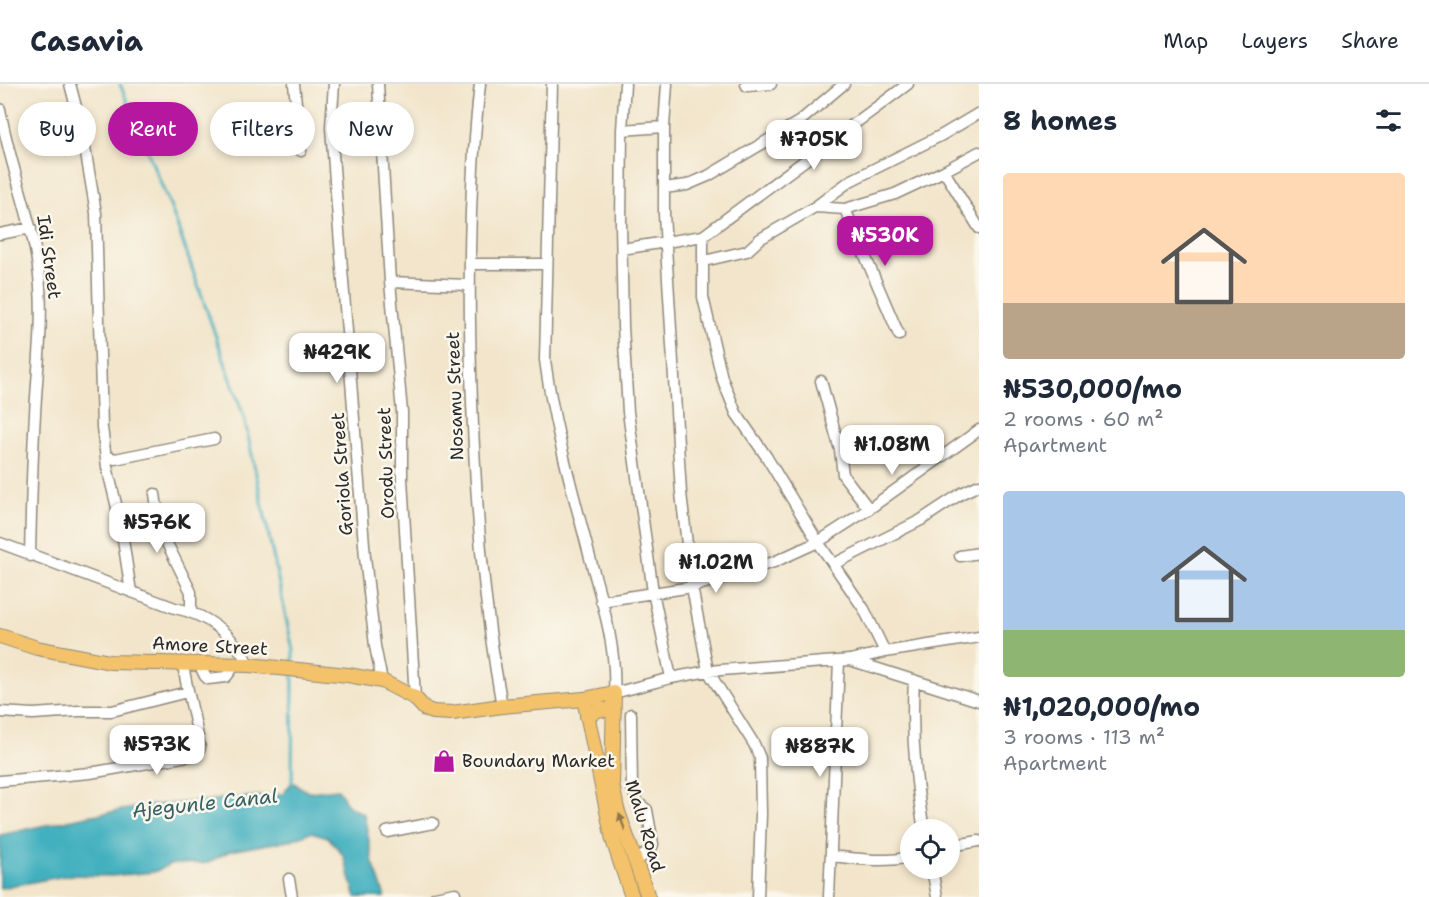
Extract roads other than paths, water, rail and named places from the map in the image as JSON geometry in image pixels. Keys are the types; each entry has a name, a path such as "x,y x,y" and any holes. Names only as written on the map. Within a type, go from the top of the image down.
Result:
{"main road":[{"name":"Amore Street","path":"0,636 37,648 110,662 249,665 319,671 382,681 416,698 425,709 432,712 452,713 584,699 614,689"},
{"name":"Malu Road","path":"614,689 612,785 617,809 648,897"},
{"name":"Malu Road","path":"584,699 613,840 632,897"},
{"path":"587,717 599,709 614,711"}],"street":[{"path":"70,84 82,130 96,213 102,427 120,519 131,592"},
{"path":"294,84 296,102"},
{"name":"Goriola Street","path":"334,84 331,127 365,557 375,646 382,681"},
{"name":"Orodu Street","path":"378,84 390,282 402,412 402,479 416,698"},
{"name":"Nosamu Street","path":"480,84 474,135 468,285 477,520 491,647 502,706"},
{"path":"552,84 545,360 551,403 614,662 614,689 708,671 844,660 979,637"},
{"path":"625,84 622,130 622,249 623,326 628,412 653,592 672,678"},
{"path":"667,84 664,127 664,214 681,494 692,587 708,671 754,744 760,758 761,814 758,897"},
{"path":"746,84 752,86 771,84"},
{"path":"664,188 687,185 708,177 800,121 844,84"},
{"path":"622,249 703,236 908,84"},
{"name":"Idi Street","path":"0,109 31,228 40,287 30,484 30,556"},
{"path":"704,261 747,251 760,239 815,207 850,181 942,135 979,113"},
{"path":"622,130 664,127"},
{"path":"815,207 845,209 895,194 979,152"},
{"path":"944,171 979,228"},
{"path":"845,209 899,335"},
{"path":"0,234 31,228"},
{"path":"703,236 703,297 722,378 736,412 766,456 818,542 864,609 885,652"},
{"path":"470,264 546,264"},
{"path":"390,282 468,285"},
{"path":"821,381 834,424 843,475 869,509"},
{"path":"601,601 692,587 774,562 818,542 869,509 979,430"},
{"path":"106,456 115,459 213,439"},
{"path":"834,564 921,520 962,493 979,485"},
{"path":"155,494 160,529 191,592 191,611"},
{"path":"0,543 175,608 191,611 218,626 240,648 249,665"},
{"path":"960,556 979,553"},
{"path":"844,660 979,701"},
{"path":"829,897 844,660"},
{"path":"0,781 90,773 196,753 200,748 183,664"},
{"path":"914,680 912,710 917,790 922,819"},
{"path":"0,712 33,714 112,711 187,692"},
{"path":"631,714 632,788 638,803 647,810 653,844 651,849 637,861"},
{"path":"612,745 633,751"},
{"path":"387,832 433,823"},
{"path":"960,844 979,841"},
{"path":"832,856 870,861 900,859"},
{"path":"289,879 292,897"},
{"path":"934,879 937,897"},
{"path":"435,897 455,893"}],"water":[{"name":"Ajegunle Canal","path":"292,782 308,792 338,789 348,806 364,814 373,863 385,897 356,897 343,855 328,837 311,832 291,840 230,851 207,863 171,864 154,872 111,876 70,875 0,888 0,835 152,805 283,794"}],"waterway":[{"path":"120,84 171,208 244,417 293,651 293,667"},
{"path":"292,784 293,673"}],"place":[{"name":"Boundary Market","path":"444,761"}]}
